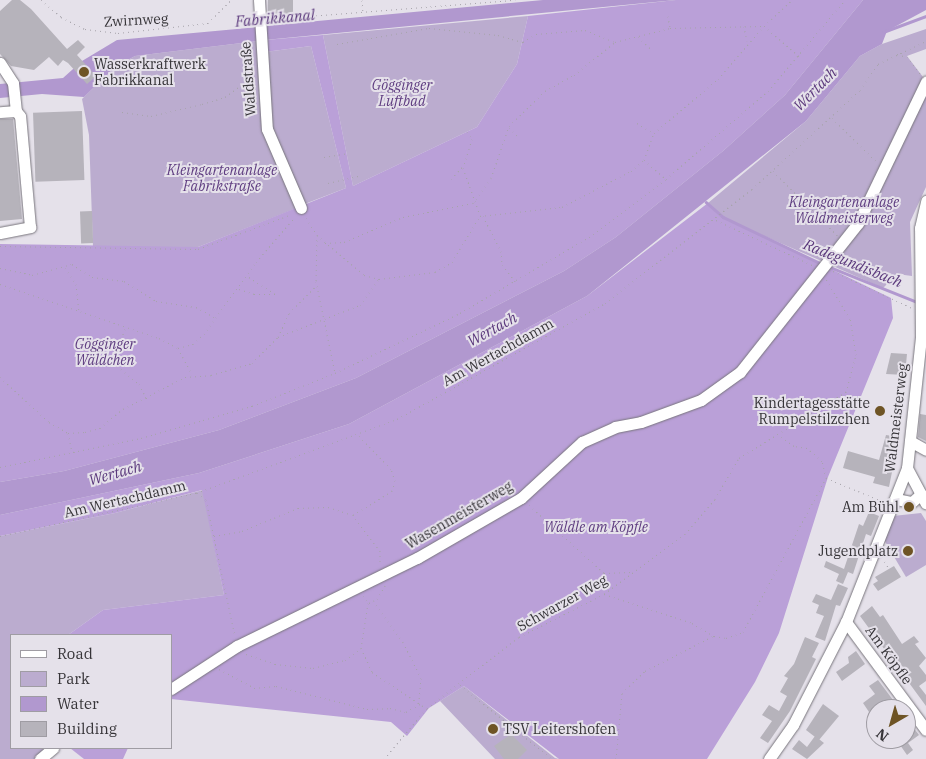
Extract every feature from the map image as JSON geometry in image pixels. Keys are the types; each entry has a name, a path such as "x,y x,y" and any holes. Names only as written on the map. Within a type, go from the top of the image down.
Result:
{"street":[{"name":"Waldstraße","path":"259,0 267,129 301,208"},
{"path":"0,63 7,77 16,109 20,116 30,227 0,234"},
{"name":"Wasenmeisterweg","path":"172,688 213,664 237,646 288,618 383,575 521,498 582,442 616,427 641,422 701,400 740,372 825,269 858,223 926,82"},
{"path":"0,112 16,109"},
{"name":"Waldmeisterweg","path":"769,759 800,713 846,622 895,503 907,468 922,376 920,228 926,201"},
{"path":"910,441 926,450"},
{"path":"895,503 912,502 924,498 907,468"},
{"name":"Am Köpfle","path":"846,622 926,730"},
{"path":"40,759 52,749"}],"path":[{"name":"Zwirnweg","path":"41,0 61,17 86,29 118,32 208,23 232,0"},
{"path":"362,0 363,14"},
{"path":"260,22 515,0"},
{"path":"481,215 562,207 604,188 644,160 654,133 718,79 747,42 792,0"},
{"path":"0,467 72,453 252,406 335,373 410,339 516,282 589,237 666,179 768,91 800,57 845,0"},
{"path":"668,16 670,28"},
{"path":"744,26 747,42"},
{"path":"325,243 344,242 403,217 473,203 491,178 508,127 545,91 574,75 615,42 670,28 764,26 800,57"},
{"path":"337,44 429,28 498,35 523,42 536,34 585,30 615,42"},
{"path":"638,36 652,50"},
{"name":"Am Wertachdamm","path":"0,536 196,493 358,435 405,415 605,303 716,219 773,170 860,90 878,64 926,40"},
{"path":"895,54 907,56 926,82"},
{"path":"122,112 151,116 226,97 244,87 263,66"},
{"path":"831,118 883,168"},
{"path":"636,123 654,133"},
{"path":"508,127 519,137"},
{"path":"451,179 464,166 472,139 467,132"},
{"path":"324,157 349,153"},
{"path":"644,160 666,179"},
{"path":"464,166 474,192 473,203 502,251 502,265 516,282"},
{"path":"773,170 845,242"},
{"path":"328,183 358,176"},
{"path":"301,208 317,235 325,243 364,275 379,279 435,272 452,262 481,215"},
{"path":"0,246 198,249 301,208"},
{"path":"0,284 178,348 193,344 216,318 247,275 301,208"},
{"path":"716,219 825,269 887,294 903,306 921,304"},
{"path":"317,235 317,285 325,315 335,373"},
{"path":"0,268 32,275 72,264 92,277 124,281 156,300 196,307 216,318"},
{"path":"65,267 76,284 79,313"},
{"name":"Schwarzer Weg","path":"384,759 427,708 519,637 604,594 685,534 715,499 739,458 779,436 846,392 854,373 856,355 850,319 825,269"},
{"path":"238,288 254,294 275,294 247,275"},
{"path":"68,433 100,428 123,409 193,375 211,375 252,363 278,337 325,315 360,305 379,279"},
{"path":"278,337 289,313 317,285"},
{"path":"125,328 114,358 116,366 139,384 147,399"},
{"path":"178,348 193,375"},
{"path":"0,377 38,412 68,433 72,453"},
{"path":"352,515 392,490 395,481 391,469 358,435"},
{"path":"604,594 692,623 714,636 726,638 743,632 826,478 822,460 807,448 794,446 779,436"},
{"path":"826,478 895,503"},
{"path":"196,493 206,500 237,646 250,658 313,668 345,660 361,648"},
{"path":"521,498 604,572 633,573"},
{"path":"213,536 242,531 298,508 328,507 352,515 380,551 386,583 373,601 368,603"},
{"path":"357,588 368,603 361,648 372,672 427,708"},
{"path":"373,601 403,642 421,678 419,704"},
{"path":"616,759 622,693 645,671 714,636"},
{"path":"213,664 254,688 276,686 339,704 406,712 419,704"},
{"path":"459,685 552,759"}],"green space":[{"name":"Gögginger Wäldchen","path":"676,0 863,0 785,95 723,151 616,237 564,271 356,378 219,430 64,471 0,482 0,244 198,247 346,188 311,46 265,52 265,40 323,35 353,186 477,127 517,64 528,16"},
{"name":"Gögginger Luftbad","path":"528,16 517,64 477,127 353,186 323,35"},
{"name":"Kleingartenanlage Waldmeisterweg","path":"926,29 926,49 907,56 926,81 926,187 910,222 912,276 897,274 883,288 719,216 708,203 806,121 860,56 882,44"},
{"name":"Kleingartenanlage Fabrikstraße","path":"259,41 262,102 297,208 198,247 93,247 89,135 82,99 115,67 135,56"},
{"path":"311,46 346,188 302,205 269,128 265,52"},
{"name":"Wäldle am Köpfle","path":"708,203 723,217 891,298 893,318 828,477 779,633 755,682 707,759 559,759 464,686 429,708 407,736 391,722 172,699 172,634 69,634 103,610 224,595 202,490 115,513 0,536 0,515 199,473 349,424 587,296"},
{"path":"203,490 224,595 103,610 69,634 10,634 10,749 57,749 45,759 0,759 0,536 115,513"},
{"name":"Jugendplatz","path":"921,513 926,521 926,565 906,577 883,538 893,516"},
{"name":"TSV Leitershofen","path":"464,686 555,758 559,759 495,759 440,701"},
{"path":"71,749 128,749 123,759 84,759"}],"water":[{"path":"543,0 676,0 265,40 264,26"},
{"name":"Wertach","path":"863,0 926,0 926,10 887,31 882,44 860,56 806,121 587,296 349,424 199,473 0,515 0,482 64,471 219,430 356,378 564,271 616,237 723,151 785,95"},
{"path":"258,27 259,41 135,56 115,67 84,97 42,94 0,98 0,84 63,78 82,61 117,40"}],"building":[{"path":"12,0 20,0 31,9 67,49 78,40 85,47 77,55 96,76 87,84 68,63 63,60 58,66 49,57 34,70 11,66 0,54 0,11"},
{"path":"268,0 293,0 293,16 268,16"},
{"path":"82,111 84,180 35,182 33,113"},
{"path":"0,119 13,119 22,219 0,221"},
{"path":"80,211 92,211 93,243 81,243"},
{"path":"891,353 907,354 905,375 886,374"},
{"path":"920,414 926,415 926,441 918,437"},
{"path":"886,435 899,437 889,487 873,483 875,477 843,468 848,451 879,460"},
{"path":"869,512 879,516 871,536 866,534 853,574 848,572 843,584 836,581 839,574 824,567 826,561 844,569 859,524 863,526"},
{"path":"894,566 901,577 878,591 873,584 878,581 875,577"},
{"path":"838,584 848,588 840,606 836,605 825,641 815,637 824,616 816,613 819,605 812,602 816,594 831,600"},
{"path":"872,606 880,617 883,615 902,644 914,636 919,642 915,644 926,658 919,666 926,675 926,681 919,686 926,695 926,706 860,616"},
{"path":"805,637 819,643 812,657 816,659 790,711 768,743 760,738 772,721 762,715 769,705 779,711 787,696 780,692 788,678 784,676 794,664"},
{"path":"856,651 865,664 842,681 836,672 849,663 848,657"},
{"path":"878,680 892,699 868,699 875,694 869,686"},
{"path":"823,704 839,716 819,740 806,730"},
{"path":"511,734 527,750 518,759 504,759 494,746"},
{"path":"815,736 824,743 807,759 792,749 799,740 807,747"},
{"path":"903,749 912,749 913,750 907,755"}],"waterway":[{"path":"883,32 926,16"},
{"name":"Radegundisbach","path":"706,202 723,217 822,264"},
{"name":"Radegundisbach","path":"827,266 917,302"}],"place":[{"name":"Wasserkraftwerk Fabrikkanal","path":"84,72"},
{"name":"Kindertagesstätte Rumpelstilzchen","path":"880,411"},
{"name":"Am Bühl","path":"909,507"},
{"name":"Jugendplatz","path":"908,551"},
{"name":"TSV Leitershofen","path":"493,729"}],"water label":[{"name":"Fabrikkanal","path":"275,18"}]}
